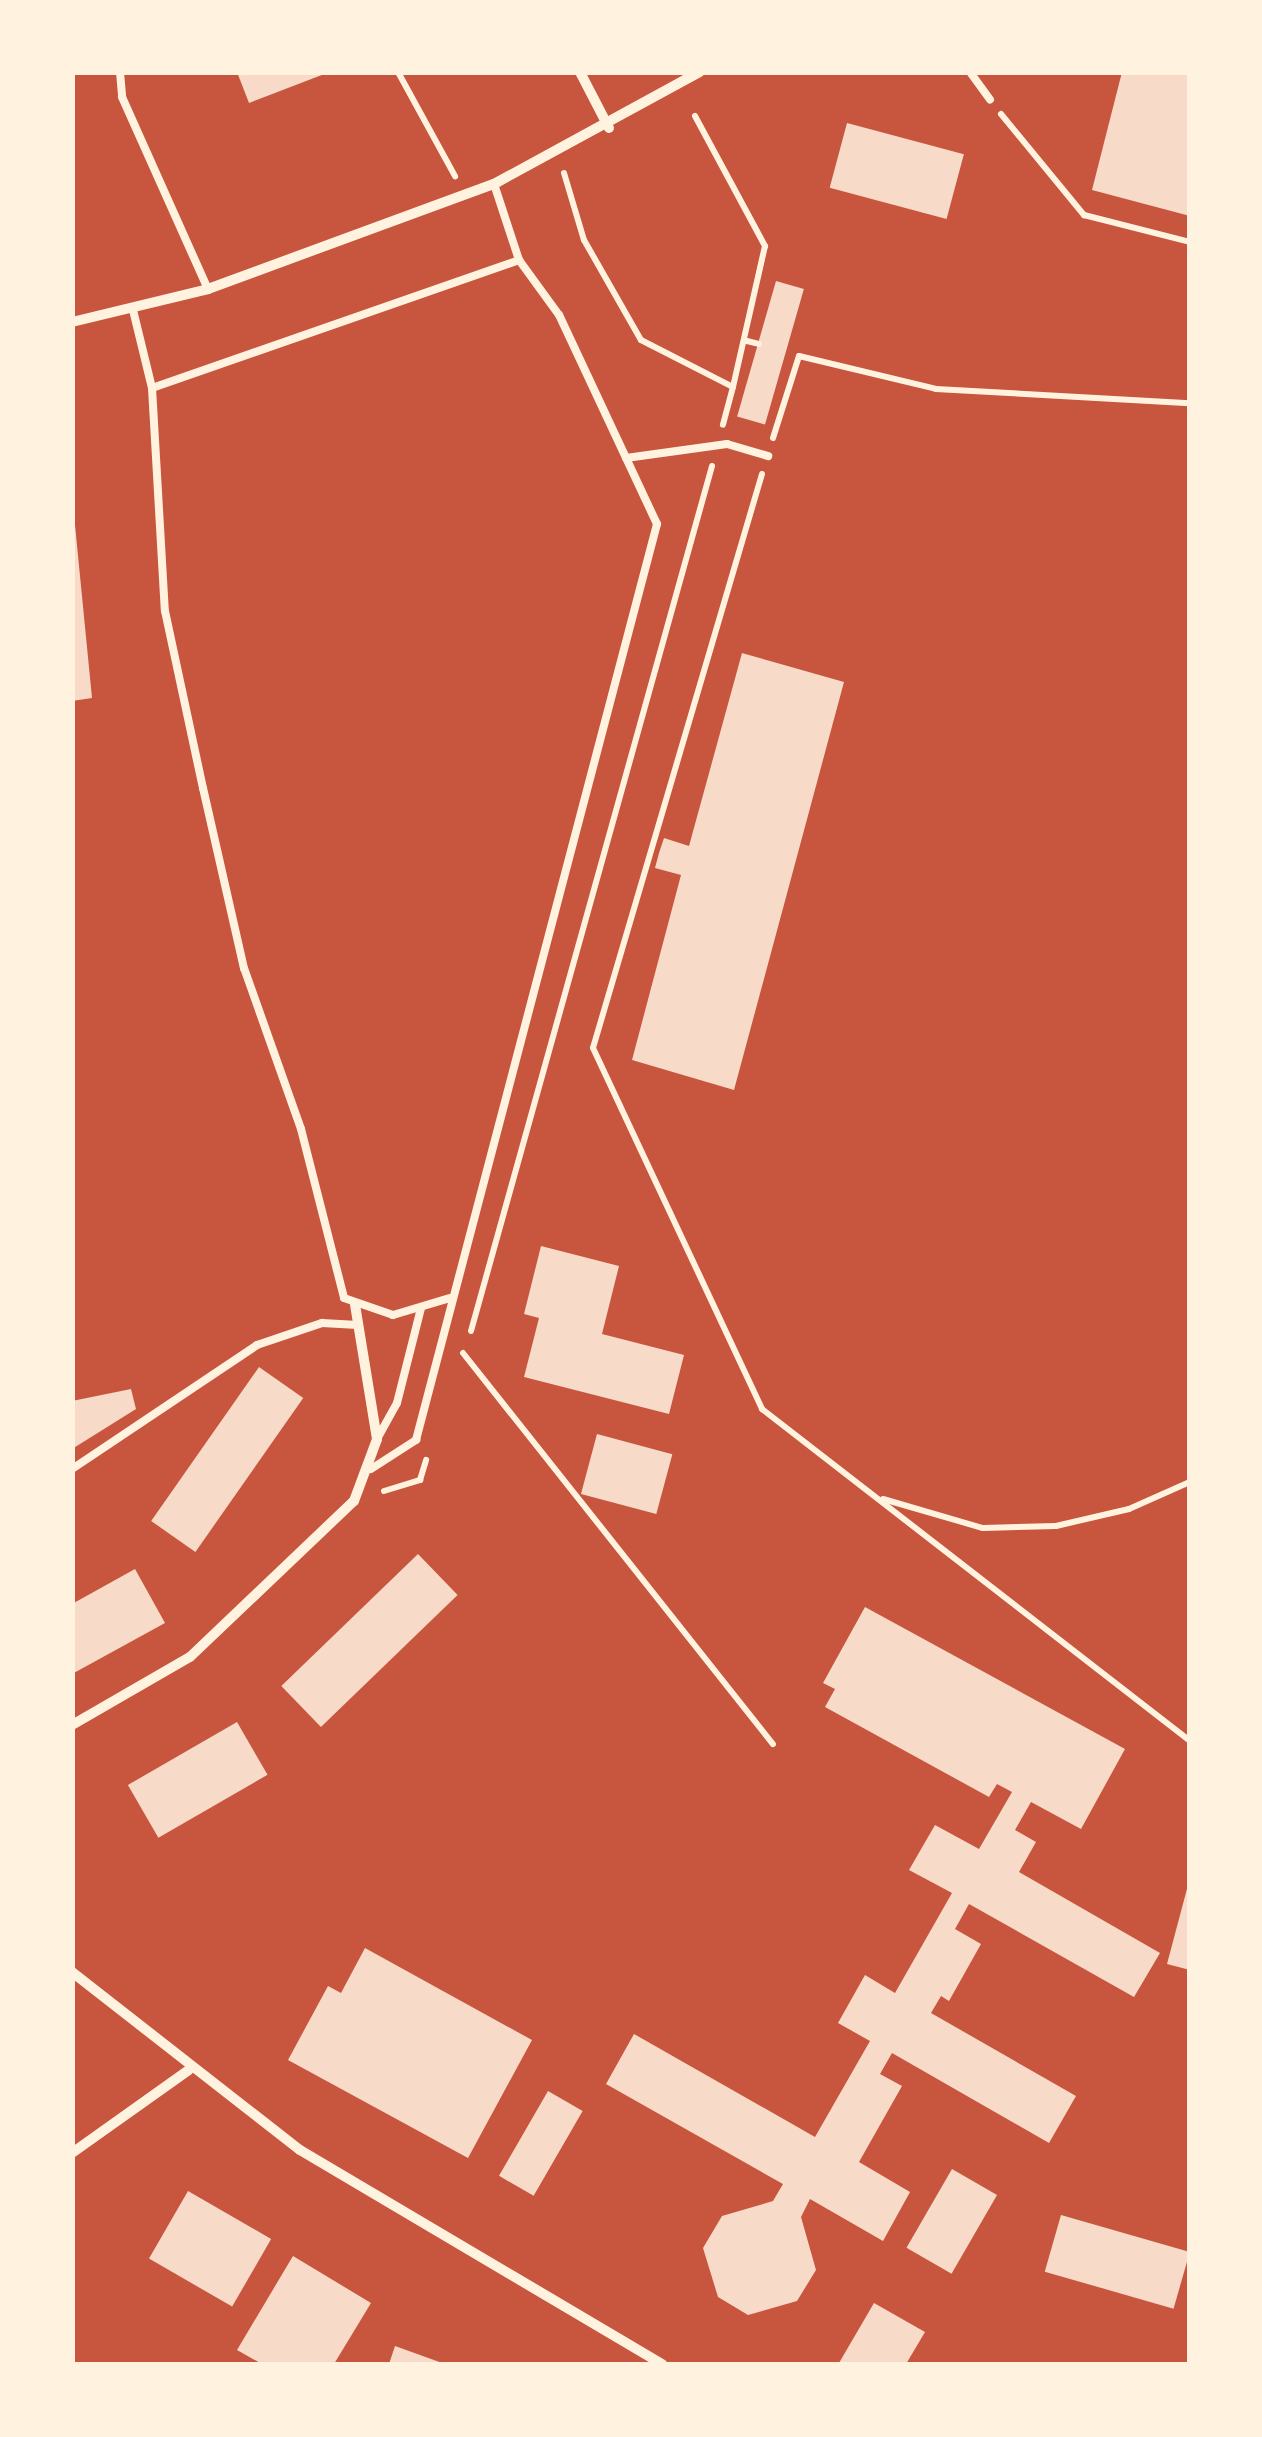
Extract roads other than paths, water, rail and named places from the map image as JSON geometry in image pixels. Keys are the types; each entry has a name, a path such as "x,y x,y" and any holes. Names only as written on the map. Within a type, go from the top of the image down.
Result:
{"street":[{"path":"580,72 609,128"},
{"path":"72,322 208,289 494,184 609,128 699,72"},
{"path":"72,1725 190,1657 308,1549 371,1469 377,1439 355,1305"},
{"path":"72,1972 190,2070 300,2150 662,2364"},
{"path":"72,2153 190,2070"}],"lane":[{"path":"120,72 122,97 208,289"},
{"path":"970,72 990,100"},
{"path":"371,1469 416,1440 450,1298 658,524 558,315 519,260 494,184"},
{"path":"152,388 519,260"},
{"path":"133,310 152,388 166,611 203,788 244,968 301,1130 344,1298 355,1305 394,1315 450,1298"},
{"path":"626,458 727,444 768,456"},
{"path":"377,1439 397,1404 421,1308"},
{"path":"72,1469 257,1346 322,1322 358,1325"}]}
